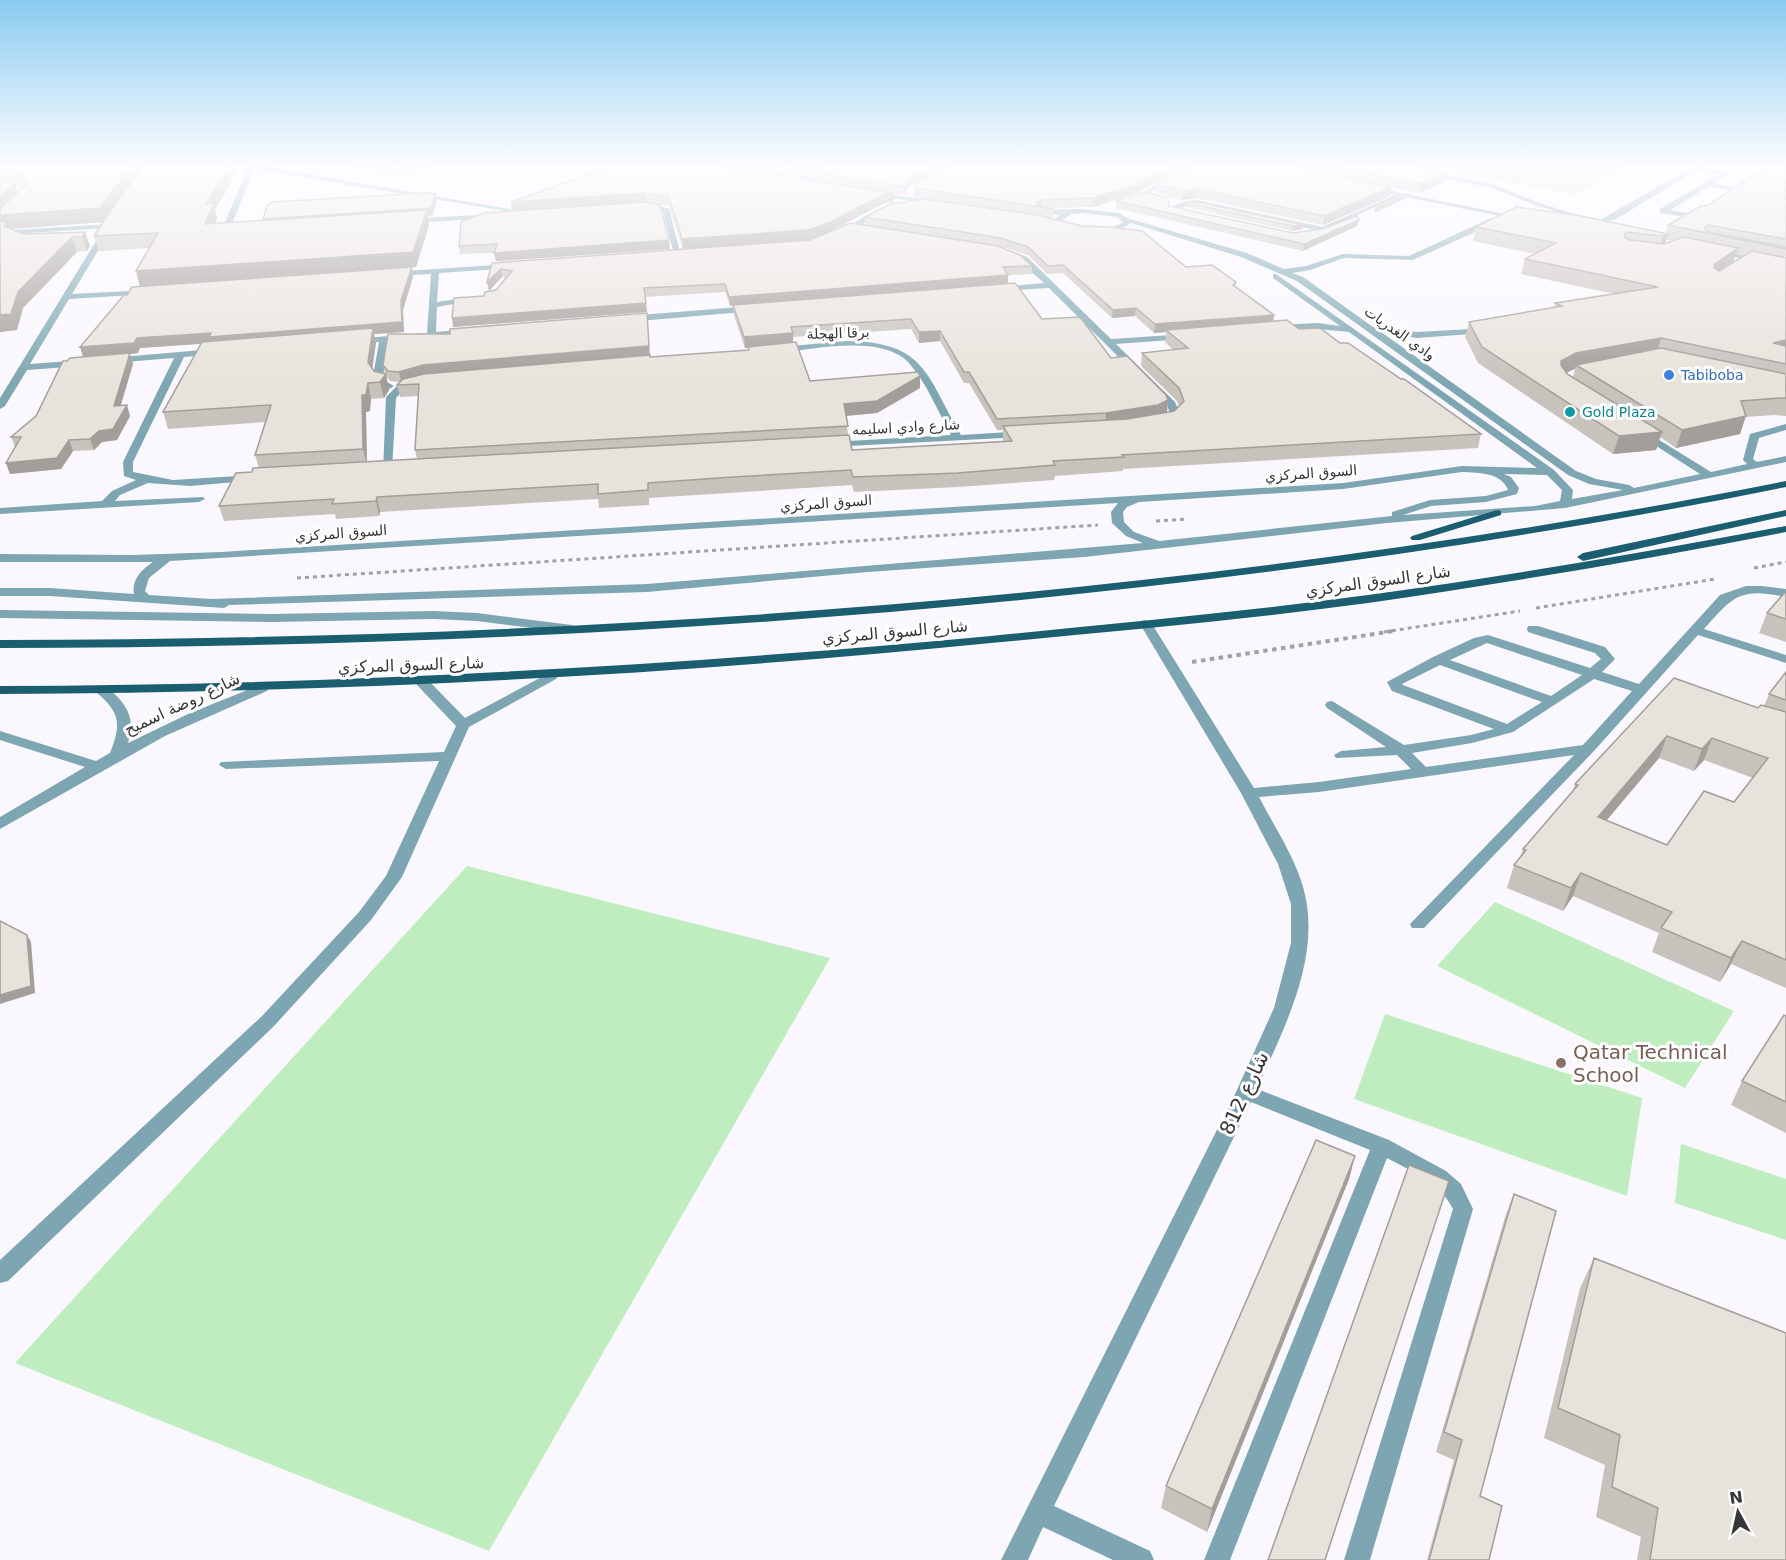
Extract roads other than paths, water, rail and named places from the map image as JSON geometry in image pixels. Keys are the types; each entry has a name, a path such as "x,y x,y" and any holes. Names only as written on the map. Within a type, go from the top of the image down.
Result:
{"main road":[{"name":"شارع السوق المركزي","path":"0,644 297,643 590,631 818,614 1167,581 1563,525 1786,486"},
{"path":"1355,555 1497,513"},
{"path":"1485,583 1605,551 1786,513"},
{"name":"شارع السوق المركزي","path":"0,690 262,688 422,682 551,676 880,651 1302,608 1485,583 1786,529"},
{"path":"1680,549 1786,537"}],"street":[{"path":"0,406 65,297 97,238"},
{"path":"674,238 678,254"},
{"name":"وادي الغدريات","path":"1155,238 1213,251 1251,264 1280,278 1550,472 1567,487 1565,505"},
{"name":"وادي الغدريات","path":"1190,238 1228,249 1299,279 1572,473 1606,485 1644,490"},
{"path":"1286,272 1307,268 1343,256 1410,258 1455,238"},
{"path":"1709,249 1786,258"},
{"path":"1709,249 1741,264 1786,267"},
{"path":"1709,249 1786,267"},
{"path":"1007,252 1024,259 1172,404 1175,414 1167,421 1150,426"},
{"path":"666,254 690,253"},
{"path":"387,274 516,265"},
{"path":"430,335 435,271"},
{"path":"990,290 1050,285"},
{"path":"65,297 160,291"},
{"path":"433,305 479,298"},
{"path":"621,319 764,308"},
{"path":"1306,326 1333,315"},
{"path":"1264,329 1306,326 1355,331"},
{"path":"1370,328 1418,335"},
{"path":"1394,345 1418,335 1501,328"},
{"path":"350,341 478,331"},
{"path":"1109,342 1192,335"},
{"path":"384,338 378,375 381,383 401,387 425,380"},
{"name":"برقا الهجلة","path":"765,351 849,344 893,348 912,361 958,438"},
{"path":"101,361 225,351"},
{"path":"180,355 128,462 129,474 144,481 169,482 261,477"},
{"path":"23,367 90,362"},
{"path":"387,471 391,397 401,387"},
{"path":"1755,466 1748,460 1754,436 1786,427"},
{"path":"1637,430 1710,476"},
{"name":"شارع وادي اسليمه","path":"815,446 1030,434"},
{"name":"شارع السوق المركزي","path":"216,602 647,588 868,568 1019,559 1387,520 1497,513 1565,505 1786,459"},
{"name":"السوق المركزي","path":"0,558 166,558 1343,486 1462,469 1550,472"},
{"path":"1387,520 1430,503 1486,499 1513,492 1514,488 1507,479 1487,469"},
{"path":"376,471 399,470"},
{"path":"105,505 116,494 144,481"},
{"path":"0,511 199,499"},
{"path":"1138,499 1123,505 1117,512 1118,524 1130,534 1160,545"},
{"path":"145,598 139,592 140,580 149,569 166,558"},
{"path":"1418,924 1648,687 1724,598 1734,591 1751,589 1786,592"},
{"path":"0,592 50,592 216,602 272,618"},
{"name":"شارع السوق المركزي","path":"377,616 456,596"},
{"name":"شارع السوق المركزي","path":"0,614 272,618 477,617 590,631"},
{"name":"شارع 812","path":"1014,1560 1246,1092 1283,1008 1300,943 1299,904 1286,864 1249,793 1146,624"},
{"path":"1341,755 1401,750 1472,739 1508,729 1593,673 1608,659 1606,654 1590,646 1533,629"},
{"path":"1695,630 1786,659"},
{"path":"1508,729 1394,685 1397,679 1488,639 1593,673 1648,687"},
{"path":"1438,660 1551,701"},
{"path":"0,1275 268,1021 365,916 394,877 463,725 551,676"},
{"path":"422,682 463,725"},
{"name":"شارع روضة اسميح","path":"0,824 117,754 188,717 262,688"},
{"name":"شارع روضة اسميح","path":"102,690 117,702 125,717 125,734 117,754"},
{"path":"1332,705 1401,750 1422,772"},
{"path":"0,735 96,766"},
{"path":"1249,793 1319,787 1588,749"},
{"path":"226,765 449,756"},
{"path":"1246,1092 1382,1146 1439,1177 1454,1190 1463,1209 1357,1560"},
{"path":"1217,1560 1382,1146"},
{"path":"1038,1512 1141,1560"}],"place":[{"name":"Tabiboba","path":"1669,375"},
{"name":"Gold Plaza","path":"1570,412"},
{"name":"Qatar Technical School","path":"1561,1063"}]}
